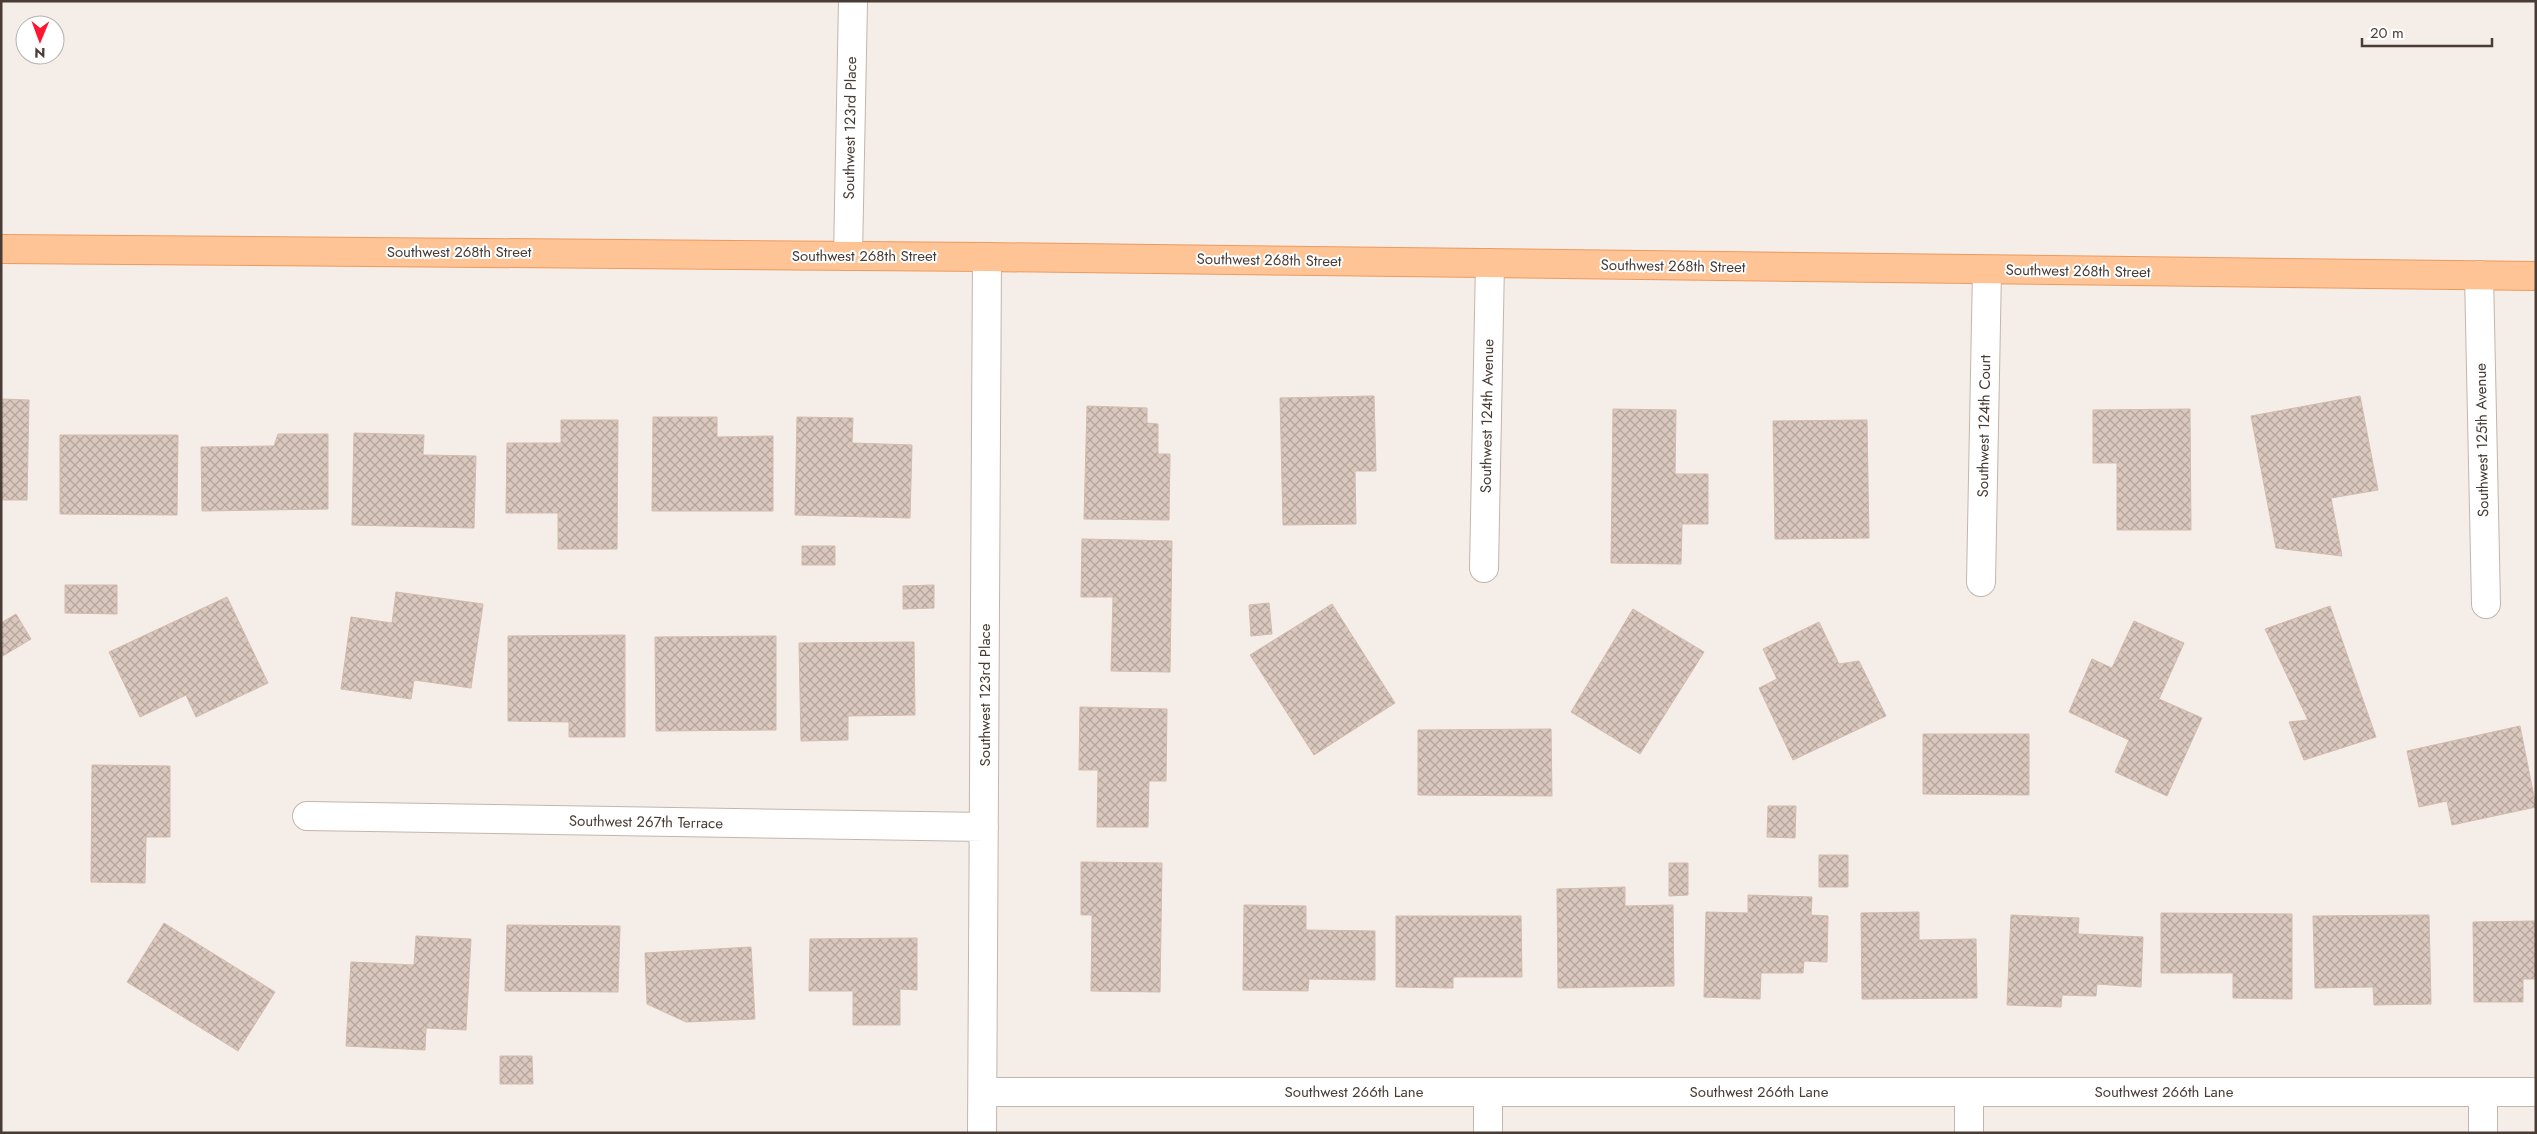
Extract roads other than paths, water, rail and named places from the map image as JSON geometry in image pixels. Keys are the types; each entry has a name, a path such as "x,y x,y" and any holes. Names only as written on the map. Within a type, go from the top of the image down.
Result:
{"main road":[{"name":"Southwest 268th Street","path":"1,249 987,256 2536,276"}],"street":[{"name":"Southwest 123rd Place","path":"848,256 853,1"},
{"name":"Southwest 123rd Place","path":"982,1133 987,256"},
{"name":"Southwest 124th Avenue","path":"1484,568 1490,263"},
{"name":"Southwest 124th Court","path":"1981,582 1987,270"},
{"name":"Southwest 125th Avenue","path":"2479,275 2486,604"},
{"name":"Southwest 267th Terrace","path":"307,816 984,827"},
{"name":"Southwest 266th Lane","path":"983,1092 2536,1092"},
{"path":"1488,1092 1488,1133"},
{"path":"1969,1092 1969,1133"},
{"path":"2483,1092 2483,1133"}]}
